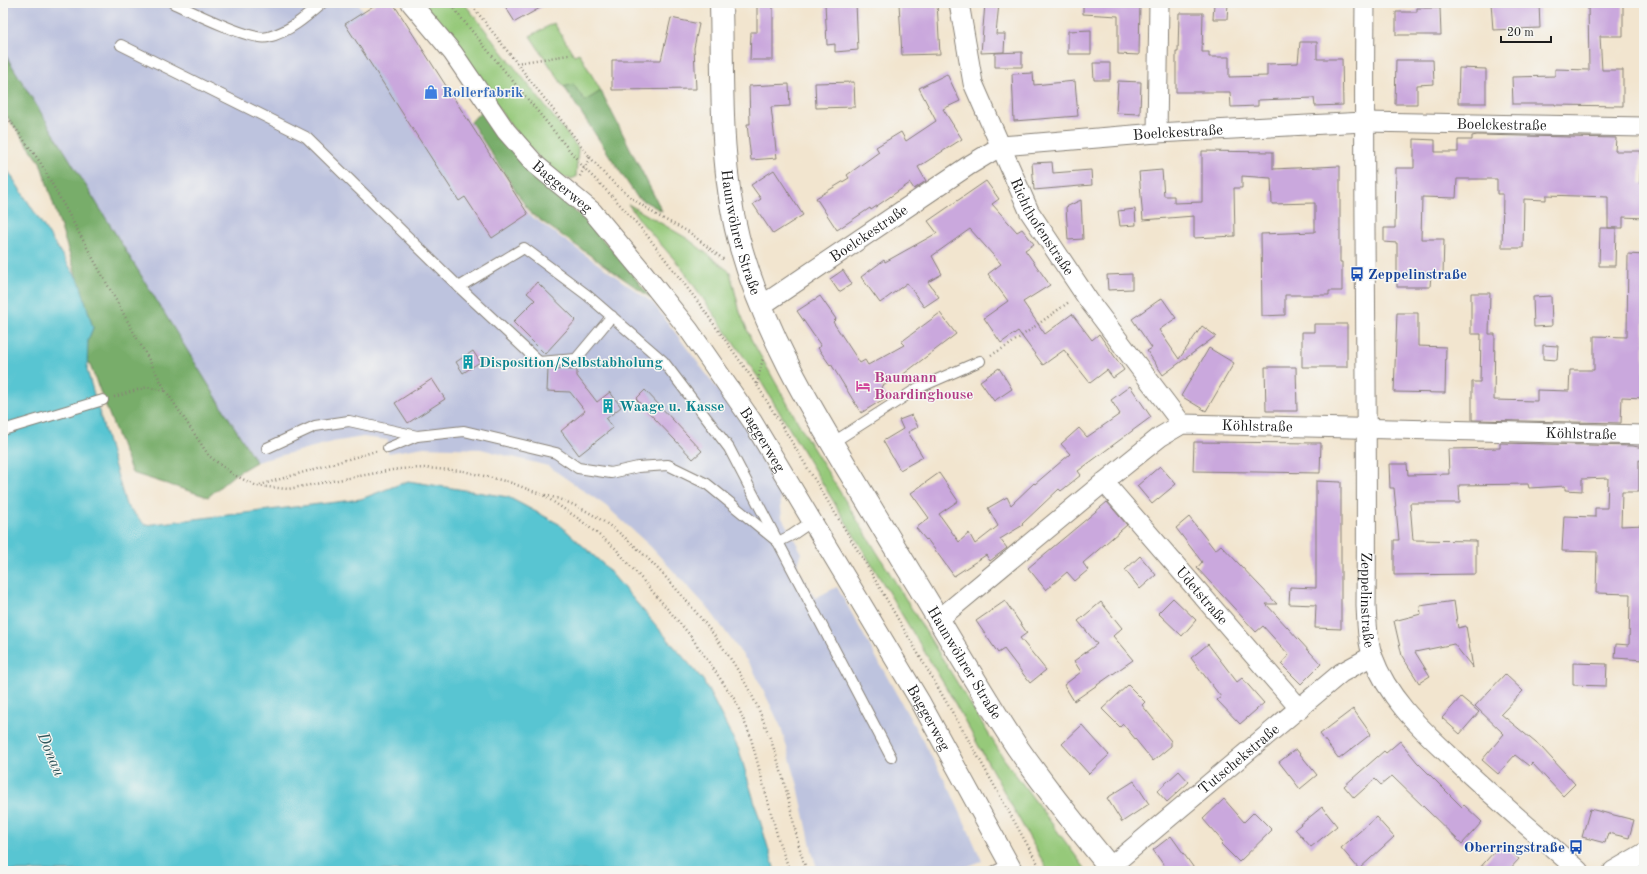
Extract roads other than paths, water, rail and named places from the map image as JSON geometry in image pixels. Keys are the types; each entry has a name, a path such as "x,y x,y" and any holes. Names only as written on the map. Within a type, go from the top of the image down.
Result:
{"street":[{"name":"Baggerweg","path":"411,3 453,53 506,131 536,165 592,211 689,330 752,421 920,703 1006,869"},
{"name":"Haunwöhrer Straße","path":"721,3 723,101 730,197 738,236 750,276 776,342 832,443 1017,747 1077,827 1111,869"},
{"name":"Richthofenstraße","path":"959,3 973,83 1029,211 1082,292 1137,367 1182,424"},
{"path":"1157,132 1159,3"},
{"name":"Zeppelinstraße","path":"1365,3 1364,122 1368,429 1366,606 1368,635 1372,656 1382,678 1412,720 1477,783 1579,871"},
{"name":"Boelckestraße","path":"762,306 968,166 1001,146 1157,132 1364,122 1644,127"},
{"path":"939,619 1104,482 1160,438 1182,424"},
{"name":"Köhlstraße","path":"1182,424 1644,435"},
{"name":"Udetstraße","path":"1104,482 1300,709"},
{"name":"Tutschekstraße","path":"1111,869 1341,673 1372,656"},
{"path":"1613,871 1644,853"}],"lane":[{"path":"173,3 238,32 267,38 299,22 322,3"},
{"path":"121,45 306,137 459,287 539,362 576,359 612,316"},
{"path":"459,287 524,248 587,295 663,361 729,448 891,757"},
{"path":"832,443 918,388 980,361"},
{"path":"3,430 103,400"},
{"path":"267,448 315,426 349,421 417,436"},
{"path":"388,448 417,436 464,431 556,453 578,468 611,473 638,467 668,465 707,484 778,542"},
{"path":"778,542 792,535 811,522"}],"water":[{"name":"Donau","path":"3,163 80,283 93,328 88,340 87,370 126,505 145,525 361,499 408,481 508,497 559,524 605,566 703,680 739,750 775,871 3,871"}],"place":[{"name":"Rollerfabrik","path":"431,92"},
{"name":"Zeppelinstraße","path":"1357,274"},
{"name":"Disposition/Selbstabholung","path":"468,362"},
{"name":"Baumann Boardinghouse","path":"863,386"},
{"name":"Waage u. Kasse","path":"608,406"},
{"name":"Oberringstraße","path":"1576,847"}]}
